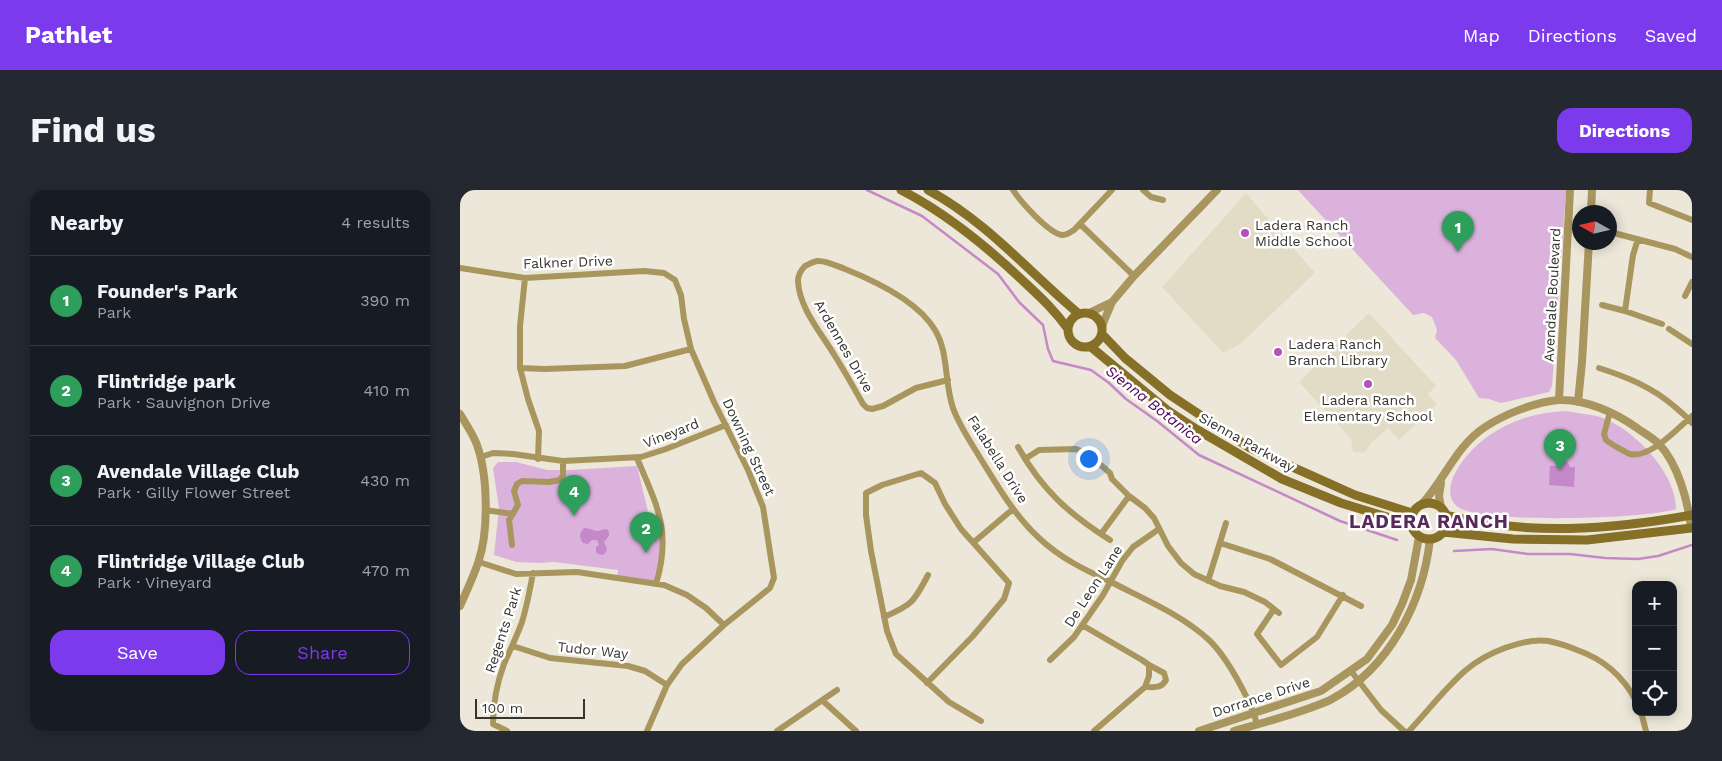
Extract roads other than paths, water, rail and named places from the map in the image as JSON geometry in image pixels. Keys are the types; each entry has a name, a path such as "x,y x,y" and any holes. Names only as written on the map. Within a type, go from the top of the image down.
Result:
{"main road":[{"name":"Sienna Parkway","path":"901,190 938,211 977,239 1056,312 1068,329 1068,334 1074,344 1080,347 1091,347 1167,410 1282,479 1341,503 1410,524"},
{"name":"Sienna Parkway","path":"928,190 984,227 1056,294 1084,313 1097,318 1102,331 1125,358 1170,395 1250,448 1355,495 1412,513"},
{"path":"1068,329 1071,320 1084,313"},
{"path":"1091,347 1096,344 1102,331"},
{"path":"1443,511 1446,527 1438,537 1430,539 1419,537 1415,534 1410,524 1414,509 1422,504 1432,503 1443,511 1485,524 1532,528 1598,528 1691,516"},
{"path":"1443,532 1513,539 1587,540 1691,528"}],"street":[{"path":"1012,190 1042,222 1055,233 1063,235 1070,233 1080,224 1112,190"},
{"path":"1143,190 1151,197 1163,200"},
{"path":"1102,331 1112,302 1134,276 1217,190"},
{"name":"Avendale Boulevard","path":"1559,400 1570,190"},
{"path":"1591,205 1592,190"},
{"path":"1650,190 1649,203 1692,220"},
{"path":"1080,224 1134,276"},
{"path":"1617,234 1675,249 1692,257"},
{"path":"1625,311 1633,255 1638,239"},
{"path":"1578,402 1589,250"},
{"name":"Falabella Drive","path":"809,264 818,260 868,278 902,298 927,318 936,332 945,355 949,393 953,408 1004,497 1013,509 1038,537 1061,556 1180,618 1210,641 1234,672 1254,713 1257,724"},
{"name":"Ardennes Drive","path":"809,264 801,270 798,280 805,306 863,404 872,409 882,406 916,388 948,380"},
{"name":"Falkner Drive","path":"460,268 525,278 644,271 664,273 675,280"},
{"path":"525,278 520,326 520,368 539,431 538,459"},
{"name":"Downing Street","path":"648,731 667,685 682,664 770,588 774,578 763,507 748,470 691,348 684,319 681,295 675,280"},
{"path":"1685,296 1692,282"},
{"path":"1084,313 1112,302"},
{"path":"1602,305 1662,324"},
{"path":"1669,329 1692,344"},
{"path":"520,368 545,370 625,366 691,348"},
{"path":"1599,368 1645,385 1691,419 1659,444 1640,454 1627,452 1606,440 1604,434 1610,412"},
{"path":"1422,504 1441,481 1463,446 1475,434 1508,414 1559,400 1578,402 1610,412 1622,418 1659,444 1680,479 1691,516 1691,528"},
{"path":"460,414 476,442 486,491 484,529 479,562 460,606"},
{"name":"Vineyard","path":"480,457 492,453 563,461 637,458 666,449 726,425"},
{"path":"1018,447 1043,484 1061,504 1080,521 1110,540"},
{"path":"1025,459 1039,450 1076,449 1088,454 1110,473 1112,479 1154,518 1168,546 1181,563 1194,574 1220,586 1244,592 1265,602 1276,611 1257,634 1281,665 1316,637 1343,595"},
{"path":"637,458 658,507 663,528 664,549 656,584"},
{"path":"512,545 509,520 518,504 514,491 517,484 522,481 549,482 560,480 563,476 563,461"},
{"path":"927,683 973,636 1004,599 1009,583 961,529 935,484 922,473 882,485 866,493 866,515 871,551 887,631 896,654 927,683 949,702 981,721"},
{"path":"1441,481 1439,496 1443,511"},
{"path":"1112,490 1121,488"},
{"path":"1101,534 1129,496"},
{"path":"974,542 1013,509"},
{"path":"485,510 513,514"},
{"path":"1208,581 1226,523"},
{"name":"De Leon Lane","path":"1050,660 1074,637 1122,561 1133,547 1159,529"},
{"name":"Dorrance Drive","path":"1199,731 1322,691 1367,659 1392,624 1402,604 1411,580 1419,537"},
{"name":"Dorrance Drive","path":"1234,731 1285,717 1331,700 1359,682 1394,642 1417,597 1429,552 1430,539"},
{"path":"1220,543 1270,560 1343,595 1361,606"},
{"path":"479,562 516,574 577,572 656,584 687,594 706,608 724,626"},
{"name":"Regents Park","path":"507,731 493,724 493,708 504,664 513,646 529,597 533,573"},
{"path":"884,617 903,609 917,597 928,575"},
{"path":"1082,625 1164,673 1166,680 1162,685 1145,687"},
{"path":"1409,731 1467,669 1504,647 1528,642 1546,641 1586,653 1608,666 1622,679 1632,695"},
{"name":"Tudor Way","path":"513,646 550,658 628,666 645,671 667,685"},
{"path":"1094,731 1145,687 1149,676 1148,665"},
{"path":"1351,671 1381,710 1404,731"},
{"path":"777,731 837,690"},
{"path":"823,701 856,731"},
{"path":"1642,716 1646,731"}],"waterway":[{"name":"Sienna Botanica","path":"867,190 922,216 998,274 1019,302 1043,325 1048,349 1053,361 1091,370 1199,455 1340,521 1397,540"},
{"name":"Sienna Botanica","path":"1454,551 1492,549 1528,554 1570,554 1638,559 1658,556 1692,545"}],"place":[{"name":"Ladera Ranch Middle School","path":"1245,233"},
{"name":"Founder's Park","path":"1458,252"},
{"name":"Ladera Ranch Branch Library","path":"1278,352"},
{"name":"Ladera Ranch Elementary School","path":"1368,384"},
{"name":"Avendale Village Club","path":"1560,470"},
{"name":"Flintridge Village Club","path":"574,516"},
{"name":"Flintridge park","path":"646,553"}],"district":[{"name":"LADERA RANCH","path":"1429,521"}]}
